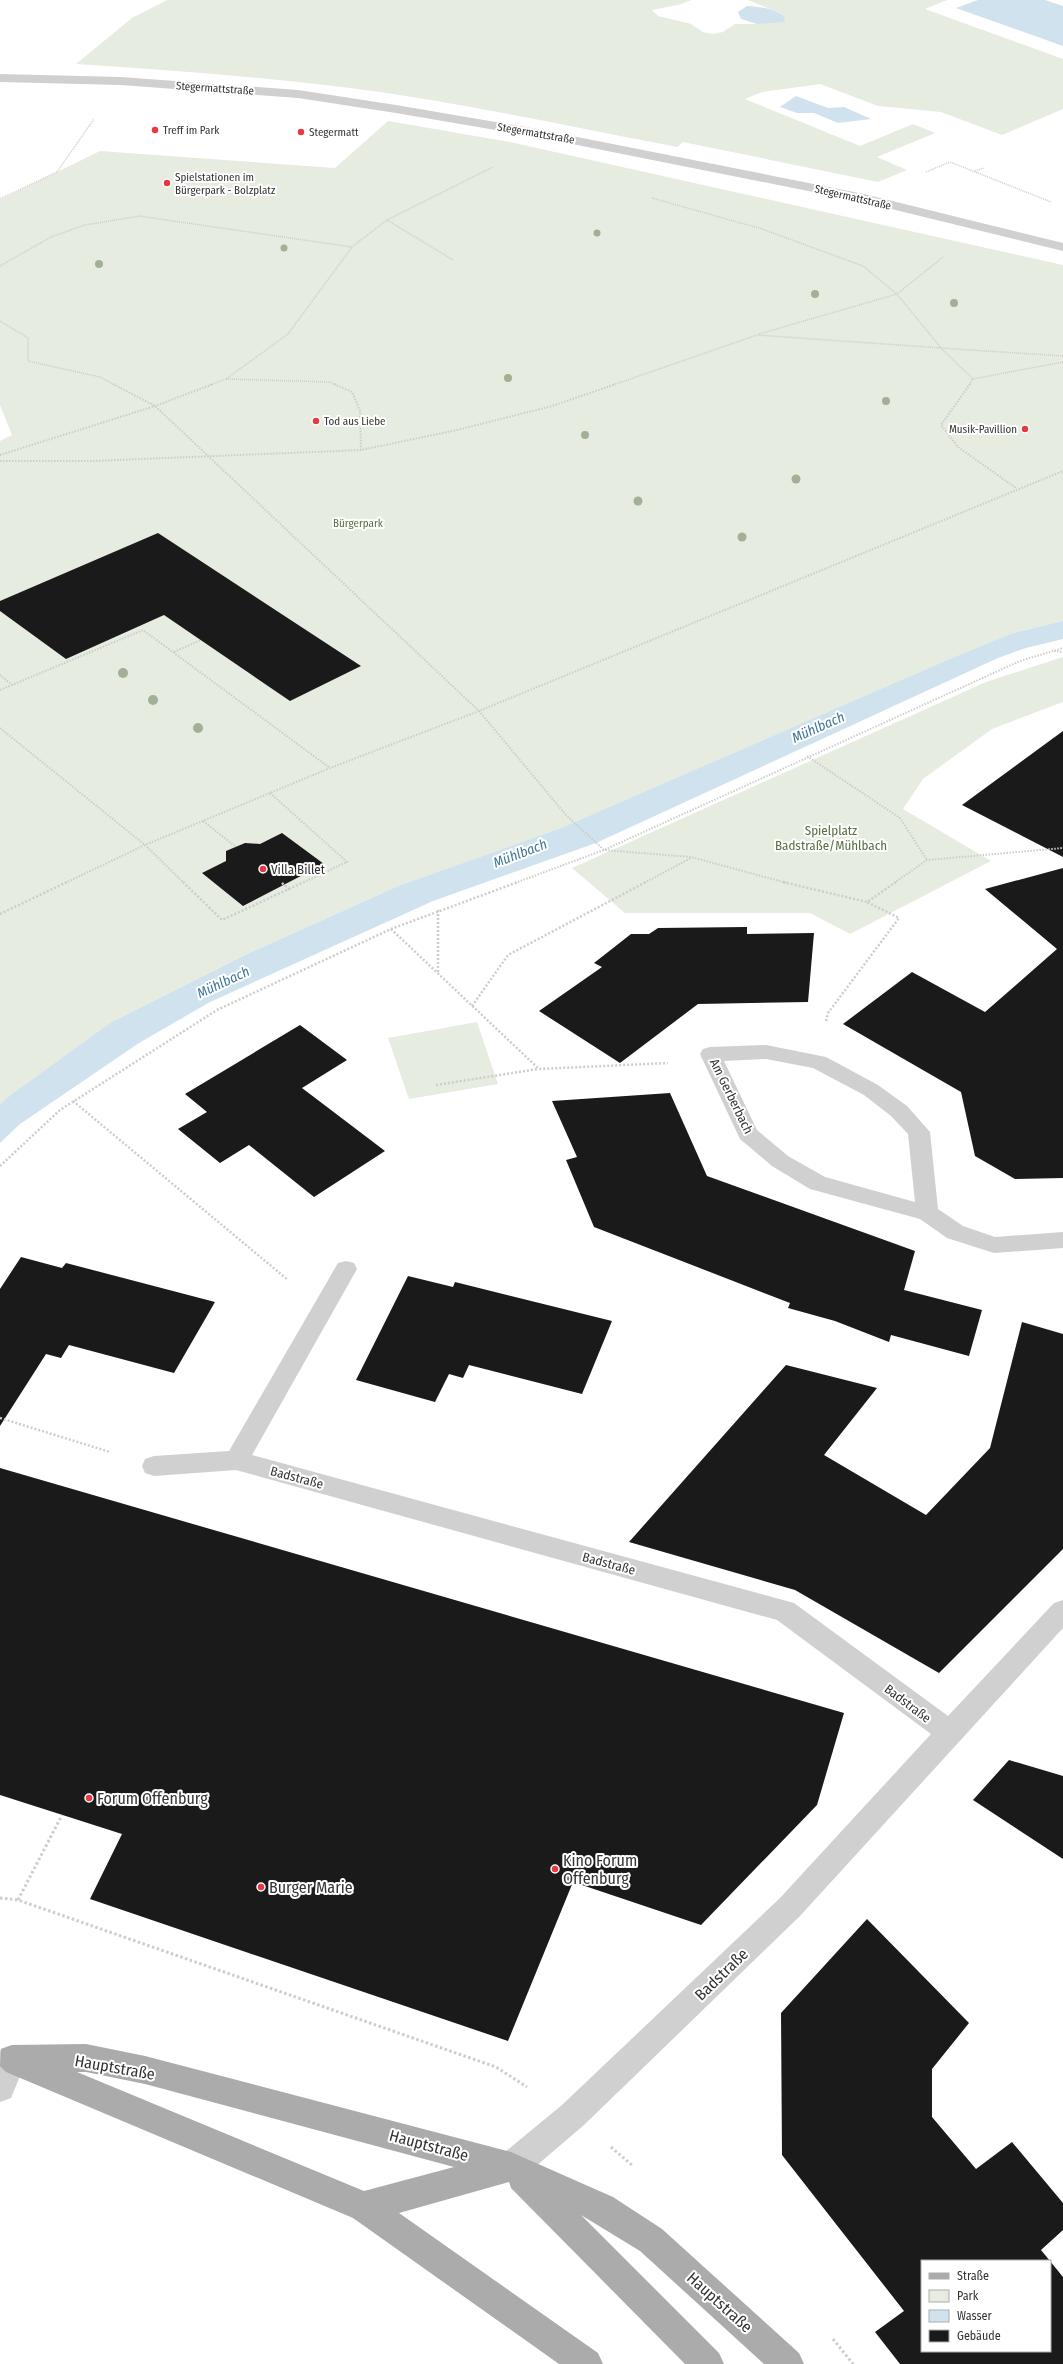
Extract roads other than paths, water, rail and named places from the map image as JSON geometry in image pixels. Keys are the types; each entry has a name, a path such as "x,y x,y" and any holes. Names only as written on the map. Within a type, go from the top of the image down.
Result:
{"main road":[{"name":"Hauptstraße","path":"6,2057 86,2058 145,2070 511,2167 602,2208 652,2240 788,2364"},
{"name":"Hauptstraße","path":"6,2057 364,2207 587,2364"},
{"path":"364,2207 511,2167 708,2364"}],"street":[{"name":"Stegermattstraße","path":"0,78 121,81 298,94 538,132 864,198 980,228 1063,247"},
{"name":"Am Gerberbach","path":"927,1213 919,1132 899,1111 871,1090 819,1062 766,1052 710,1054 748,1134 780,1161 818,1184 927,1213 955,1232 994,1244 1063,1240"},
{"path":"236,1460 346,1270"},
{"name":"Badstraße","path":"154,1466 236,1460 785,1611 950,1733"},
{"name":"Badstraße","path":"511,2167 573,2115 790,1907 1063,1611"},
{"path":"0,2088 6,2057"}],"water":[{"path":"978,0 1045,0 1063,6 1063,46 956,8"},
{"path":"747,6 777,12 785,18 784,22 757,24 741,19 738,12"},
{"path":"796,96 828,108 844,107 871,119 838,123 814,113 797,113 780,107"},
{"name":"Mühlbach","path":"1063,621 1063,639 1026,648 998,658 596,843 433,901 210,1002 139,1043 20,1124 0,1143 0,1104 11,1095 110,1023 245,955 398,886 561,828 1013,633"}],"place":[{"name":"Treff im Park","path":"155,130"},
{"name":"Stegermatt","path":"301,132"},
{"name":"Spielstationen im Bürgerpark - Bolzplatz","path":"167,183"},
{"name":"Tod aus Liebe","path":"316,421"},
{"name":"Musik-Pavillion","path":"1025,429"},
{"name":"Villa Billet","path":"263,869"},
{"name":"Forum Offenburg","path":"89,1798"},
{"name":"Kino Forum Offenburg","path":"555,1869"},
{"name":"Burger Marie","path":"261,1887"}],"park label":[{"name":"Bürgerpark","path":"358,523"},
{"name":"Spielplatz Badstraße/Mühlbach","path":"831,838"}]}
